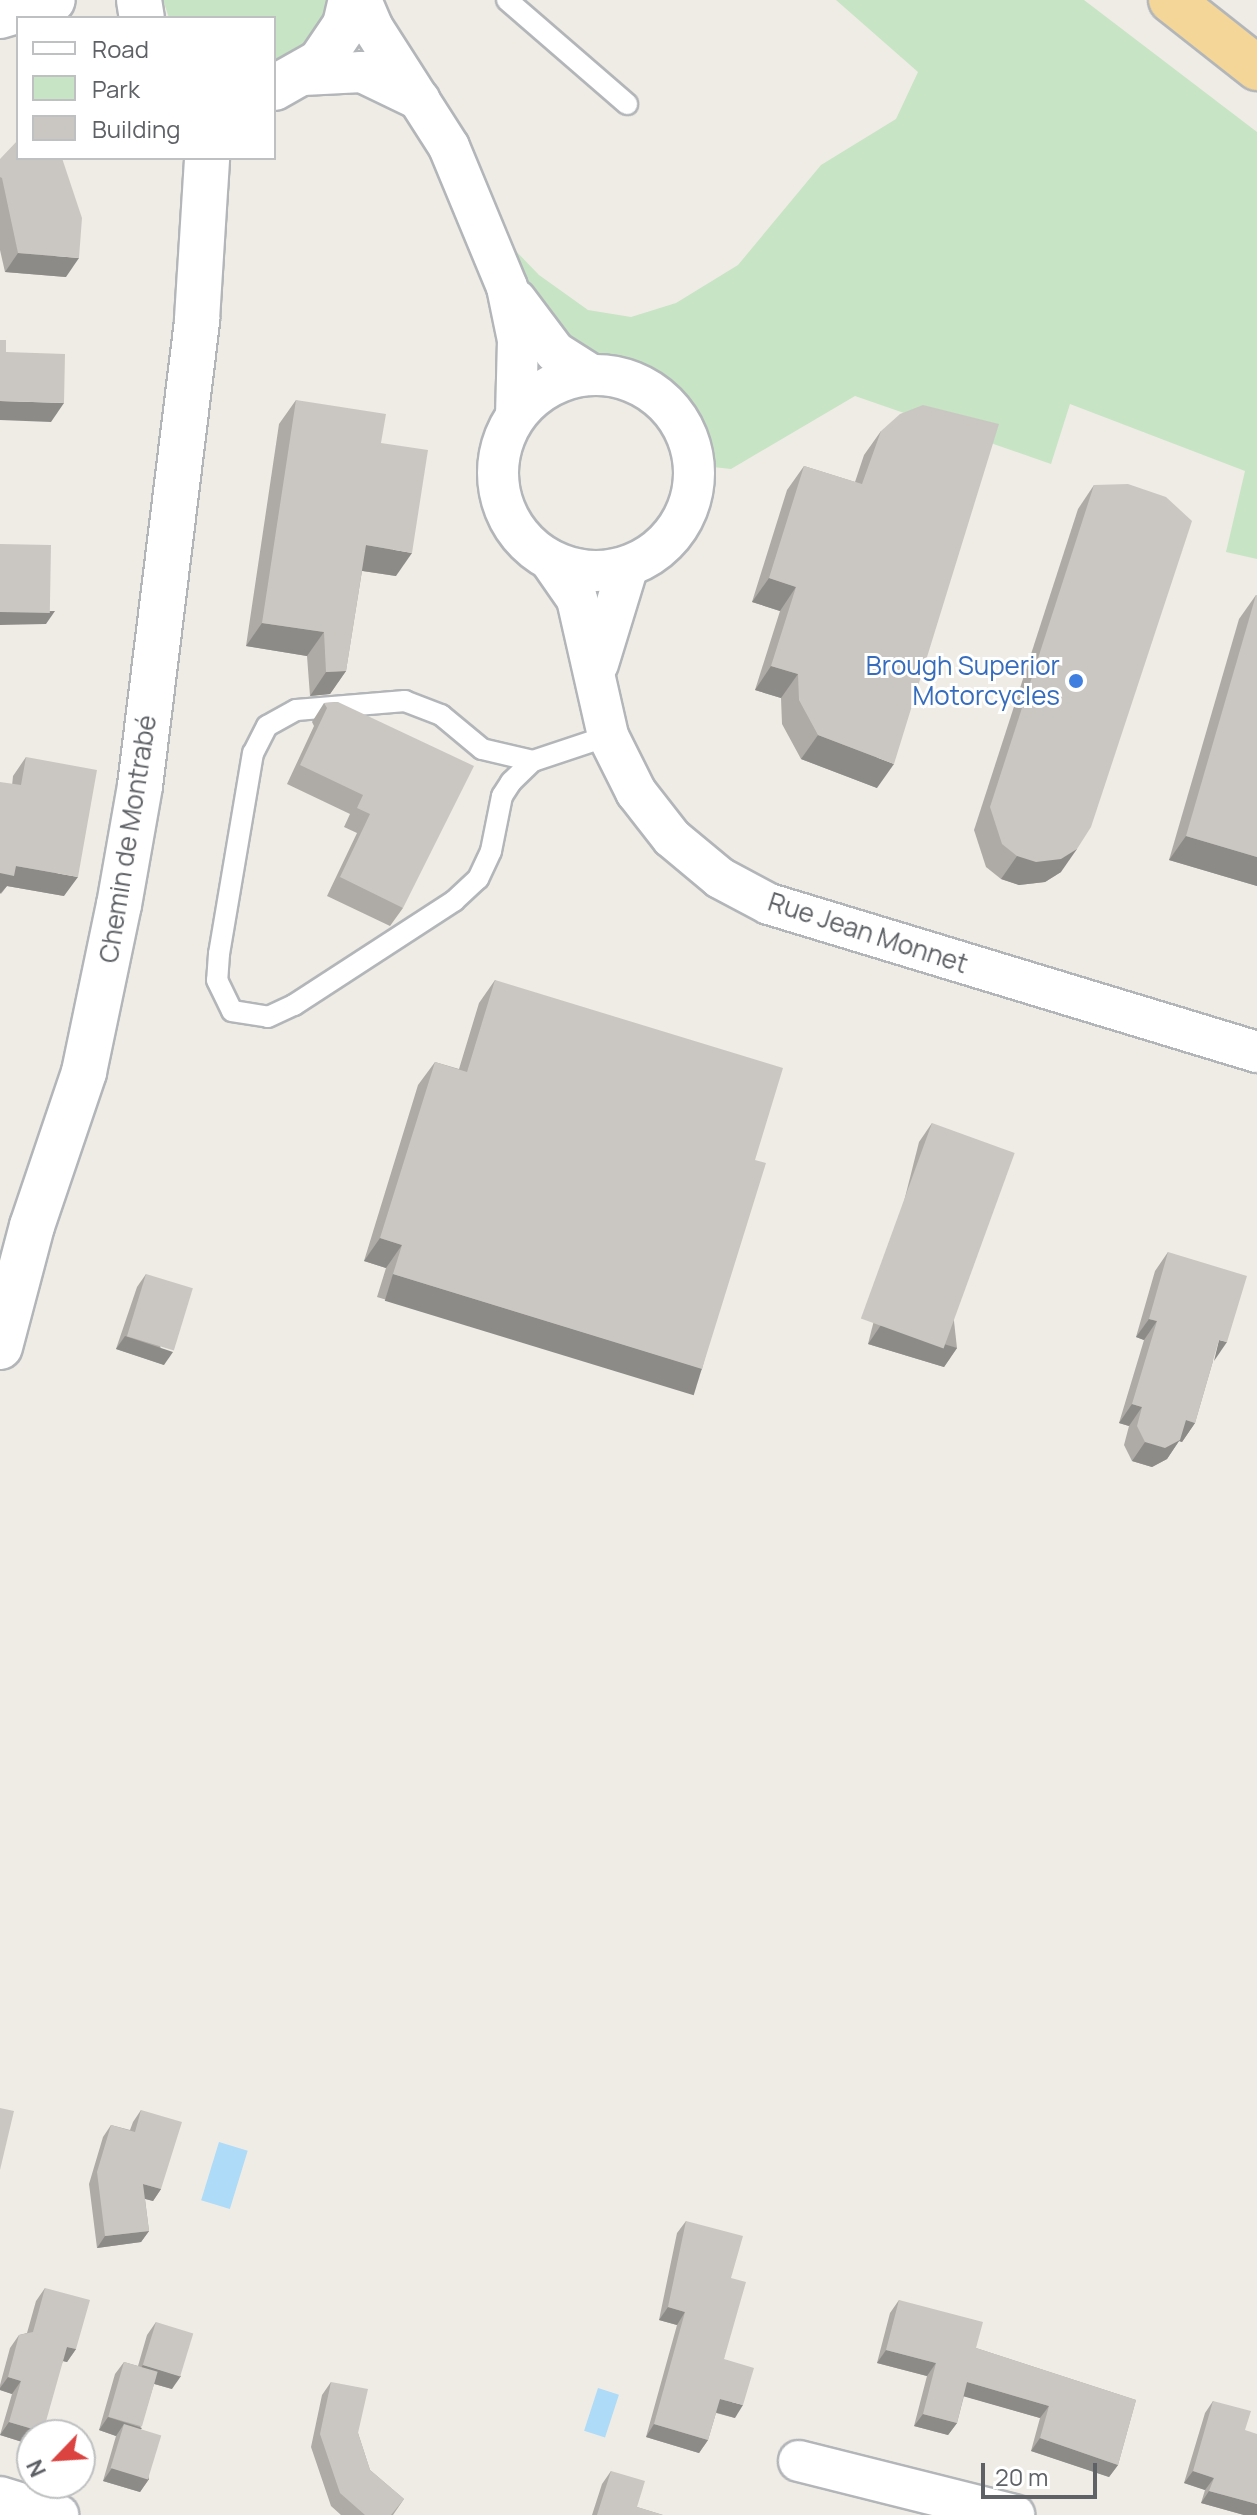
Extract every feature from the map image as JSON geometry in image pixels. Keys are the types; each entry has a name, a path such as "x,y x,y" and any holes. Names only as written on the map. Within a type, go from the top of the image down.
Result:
{"highway":[{"path":"1171,0 1257,68"}],"street":[{"path":"16,20 0,16 53,0"},
{"path":"282,85 334,45 351,0"},
{"path":"361,0 373,28 425,103 454,158 507,287 518,340 516,415"},
{"path":"282,85 362,72 425,103"},
{"name":"Chemin de Montrabé","path":"0,1347 32,1226 84,1072 140,786 197,319 207,160"},
{"name":"Chemin de Montrabé","path":"197,319 236,160"},
{"path":"507,287 555,352 590,374 640,385 661,399 683,430 694,466 692,492 677,527 651,554 628,566 589,571 550,560 514,528 498,483 504,436 516,415 548,386 590,374"},
{"name":"Rue Jean Monnet","path":"550,560 577,599 596,672 608,736 636,792 672,838 720,878 769,904 1257,1052"},
{"name":"Rue Jean Monnet","path":"596,672 603,634 628,566"},
{"path":"799,2461 1014,2515"},
{"path":"0,2497 58,2515"}],"lane":[{"path":"0,15 2,0"},
{"path":"507,0 627,104"},
{"path":"533,761 482,749 441,715 405,701 296,710 267,726 253,753 219,954 217,980 232,1011 268,1017 294,1005 454,901 478,879 491,851 502,796 533,761 608,736"}],"green space":[{"path":"163,0 329,0 316,32 292,54 276,61 276,16 168,16"},
{"path":"836,0 1084,0 1257,132 1257,559 1226,552 1245,471 1070,404 1051,464 855,396 731,469 713,467 704,426 653,371 592,354 568,340 521,281 510,245 539,275 588,310 631,317 676,303 738,265 821,165 896,119 918,72"}],"water":[{"path":"219,2142 248,2151 230,2209 201,2200"},
{"path":"598,2388 619,2395 605,2438 584,2431"}],"building":[{"path":"16,142 16,160 63,160 82,218 79,258 18,253 0,177 0,159"},
{"path":"0,340 6,340 6,352 65,354 64,403 0,401"},
{"path":"296,400 386,414 381,443 428,450 412,553 366,545 346,671 326,672 324,632 262,623"},
{"path":"923,405 999,424 894,764 818,735 799,700 798,674 771,666 796,587 769,578 804,466 862,484 881,431 900,414"},
{"name":"Brough Superior Motorcycles","path":"1128,484 1166,497 1192,521 1091,827 1077,849 1061,859 1036,862 1017,856 1002,844 990,807 1094,485"},
{"path":"0,544 51,545 50,613 0,612"},
{"path":"1257,595 1257,857 1186,836"},
{"path":"338,702 474,766 403,908 340,877 370,814 357,808 363,795 300,765 327,708 324,703"},
{"path":"26,757 97,770 78,877 16,866 14,876 0,873 0,782 21,785"},
{"path":"495,980 783,1068 755,1160 766,1163 702,1369 393,1274 402,1245 380,1238 435,1062 467,1072"},
{"path":"932,1123 1015,1153 944,1349 861,1318"},
{"path":"1168,1252 1247,1276 1227,1342 1219,1340 1195,1423 1186,1420 1180,1440 1165,1448 1145,1442 1137,1426 1142,1407 1132,1404 1157,1321 1149,1319"},
{"path":"146,1274 193,1288 174,1350 127,1336"},
{"path":"0,2108 14,2111 0,2170"},
{"path":"141,2110 182,2122 161,2189 143,2184 149,2231 105,2236 97,2172 111,2125 135,2132"},
{"path":"686,2221 743,2236 731,2278 746,2282 724,2359 754,2368 743,2405 720,2399 708,2440 654,2424 685,2312 668,2307"},
{"path":"45,2288 90,2300 76,2349 67,2347 47,2419 16,2419 16,2424 9,2422 21,2381 8,2377 19,2335 33,2332"},
{"path":"899,2300 983,2322 976,2348 1136,2400 1118,2465 1040,2438 1049,2406 967,2382 957,2423 923,2414 936,2363 886,2350"},
{"path":"156,2322 193,2333 180,2376 143,2365"},
{"path":"124,2362 158,2372 142,2426 108,2417"},
{"path":"331,2382 368,2389 358,2433 370,2470 404,2499 391,2515 365,2515 340,2493 320,2434"},
{"path":"1213,2401 1251,2411 1245,2430 1257,2434 1257,2504 1209,2491 1214,2478 1193,2471"},
{"path":"124,2424 161,2435 148,2479 111,2468"},
{"path":"611,2471 645,2481 637,2507 663,2515 597,2515"}],"place":[{"name":"Brough Superior Motorcycles","path":"1076,681"}]}
